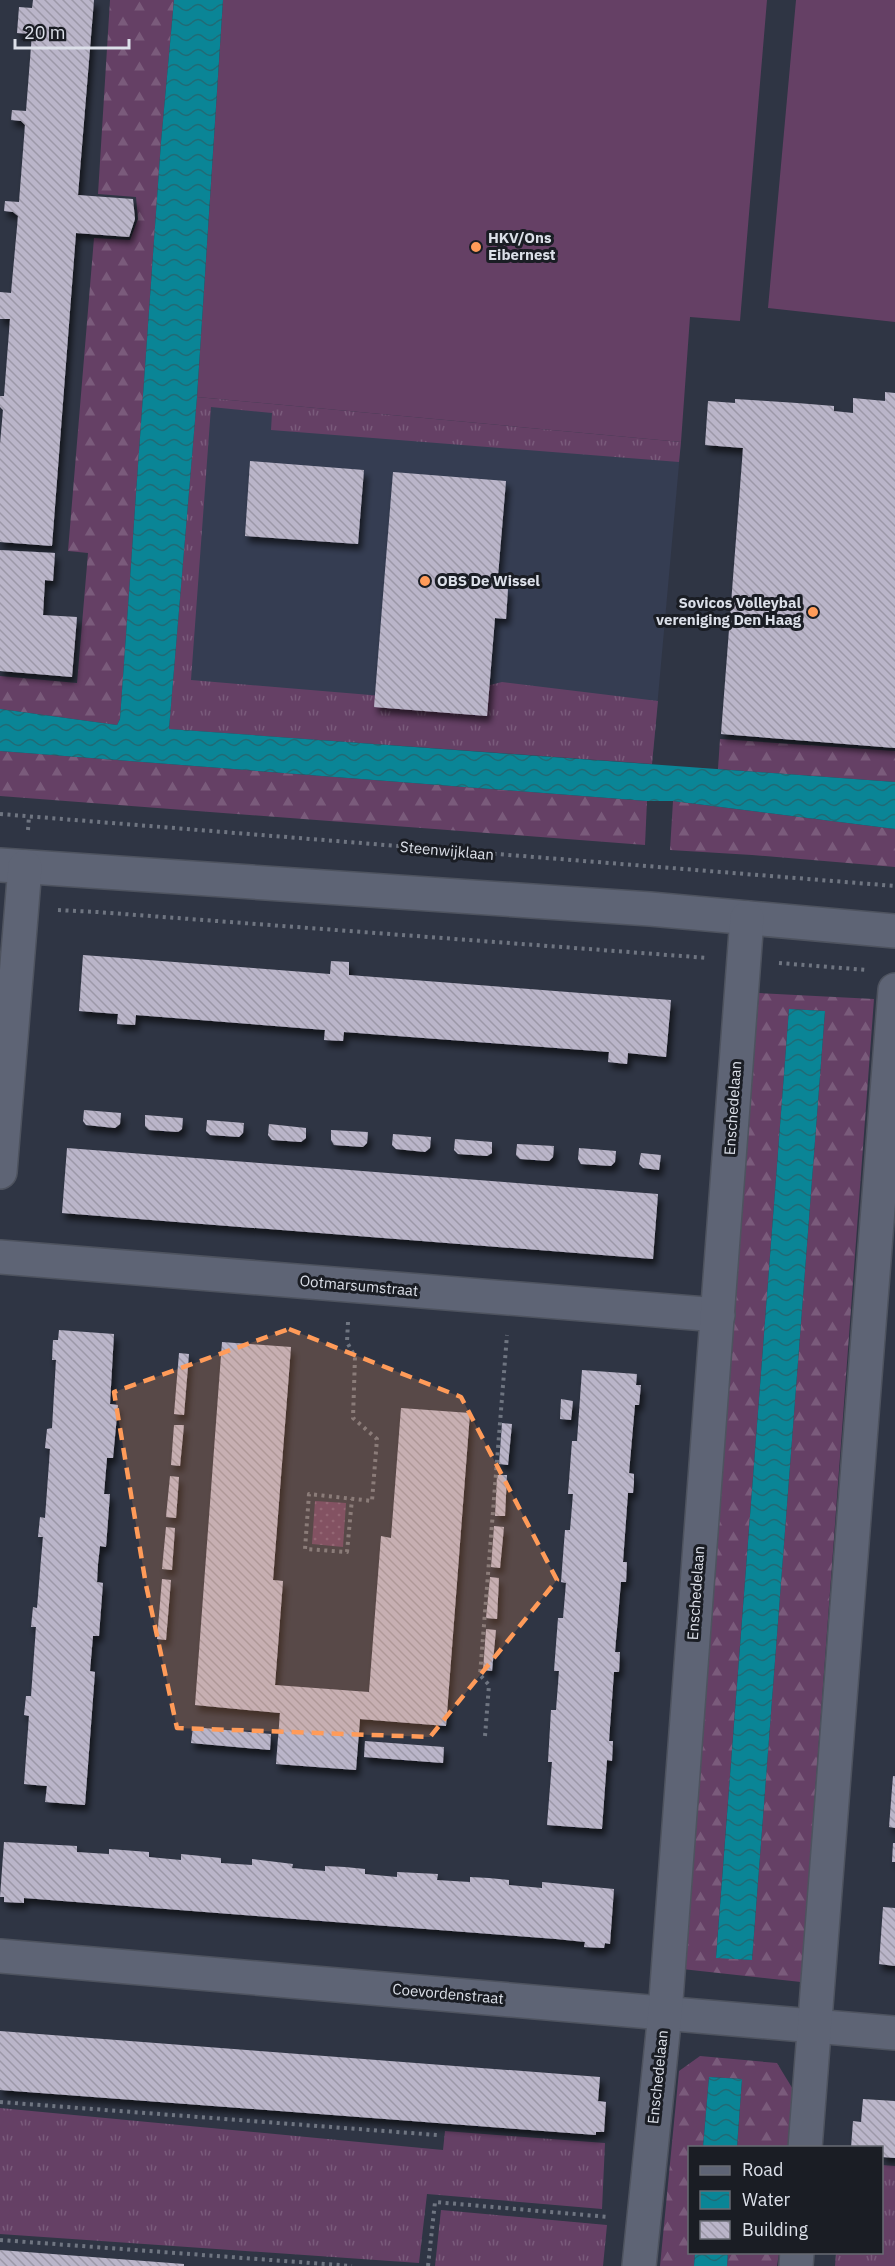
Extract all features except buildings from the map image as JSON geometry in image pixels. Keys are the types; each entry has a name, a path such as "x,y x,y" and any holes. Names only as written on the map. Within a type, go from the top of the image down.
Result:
{"street":[{"path":"0,1172 21,909 13,866 650,909 895,931"},
{"name":"Enschedelaan","path":"639,2266 665,2013 747,918"},
{"path":"805,2146 881,1344 883,980"},
{"name":"Ootmarsumstraat","path":"0,1257 717,1315"},
{"name":"Coevordenstraat","path":"0,1956 895,2033"}],"path":[{"name":"Steenwijklaan","path":"0,814 895,886"},
{"path":"21,909 98,912 744,961 883,980"},
{"path":"350,1285 347,1342 355,1357 353,1418 377,1438 372,1501 309,1494 305,1549 347,1552 352,1499"},
{"path":"485,1736 489,1685 480,1675 510,1298"},
{"path":"0,2102 437,2135"},
{"path":"428,2266 435,2202 613,2217"},
{"path":"0,2240 352,2266"}],"highlighted area":[{"path":"289,1329 461,1397 557,1580 430,1737 177,1728 146,1585 114,1392"}],"shaded area":[{"name":"OBS De Wissel","path":"197,397 681,442 652,764 169,729"}],"green space":[{"path":"110,0 174,0 161,142 120,719 117,725 0,709 0,676 77,683 88,553 68,551 94,238 130,240 138,219 136,197 98,194"},
{"name":"HKV/Ons Eibernest","path":"223,0 767,0 740,321 690,317 681,442 197,397"},
{"path":"796,0 895,0 895,322 768,308"},
{"path":"197,397 681,442 679,462 271,430 272,413 211,407 191,680 430,700 502,682 658,701 652,764 169,729"},
{"path":"720,739 895,751 895,782 718,769"},
{"path":"0,751 647,801 645,845 0,796"},
{"path":"673,801 895,829 895,867 670,850"},
{"path":"759,993 874,999 801,1982 682,1969","holes":["789,1009 825,1011 752,1960 716,1957"]},
{"path":"315,1501 346,1503 343,1547 312,1544"},
{"path":"700,2056 777,2063 794,2091 789,2146 737,2146 742,2079 709,2077 703,2146 688,2146 688,2254 695,2254 694,2266 660,2266 679,2071"},
{"path":"0,2108 443,2150 445,2131 605,2143 602,2209 427,2194 419,2263 0,2234"},
{"path":"883,2165 895,2166 895,2266 835,2266 836,2254 883,2254"},
{"path":"441,2210 607,2225 603,2266 435,2266"},
{"path":"728,2254 779,2254 777,2266 727,2266"}],"water":[{"path":"174,0 223,0 197,397 169,729 895,782 895,829 673,801 647,801 0,751 0,709 117,725 120,719 161,142"},
{"path":"789,1009 825,1011 752,1960 716,1958"},
{"path":"709,2077 742,2079 737,2146 703,2146"},
{"path":"695,2254 728,2254 727,2266 694,2266"}],"place":[{"name":"HKV/Ons Eibernest","path":"476,247"},
{"name":"OBS De Wissel","path":"425,581"},
{"name":"Sovicos Volleybal vereniging Den Haag","path":"813,612"}]}
